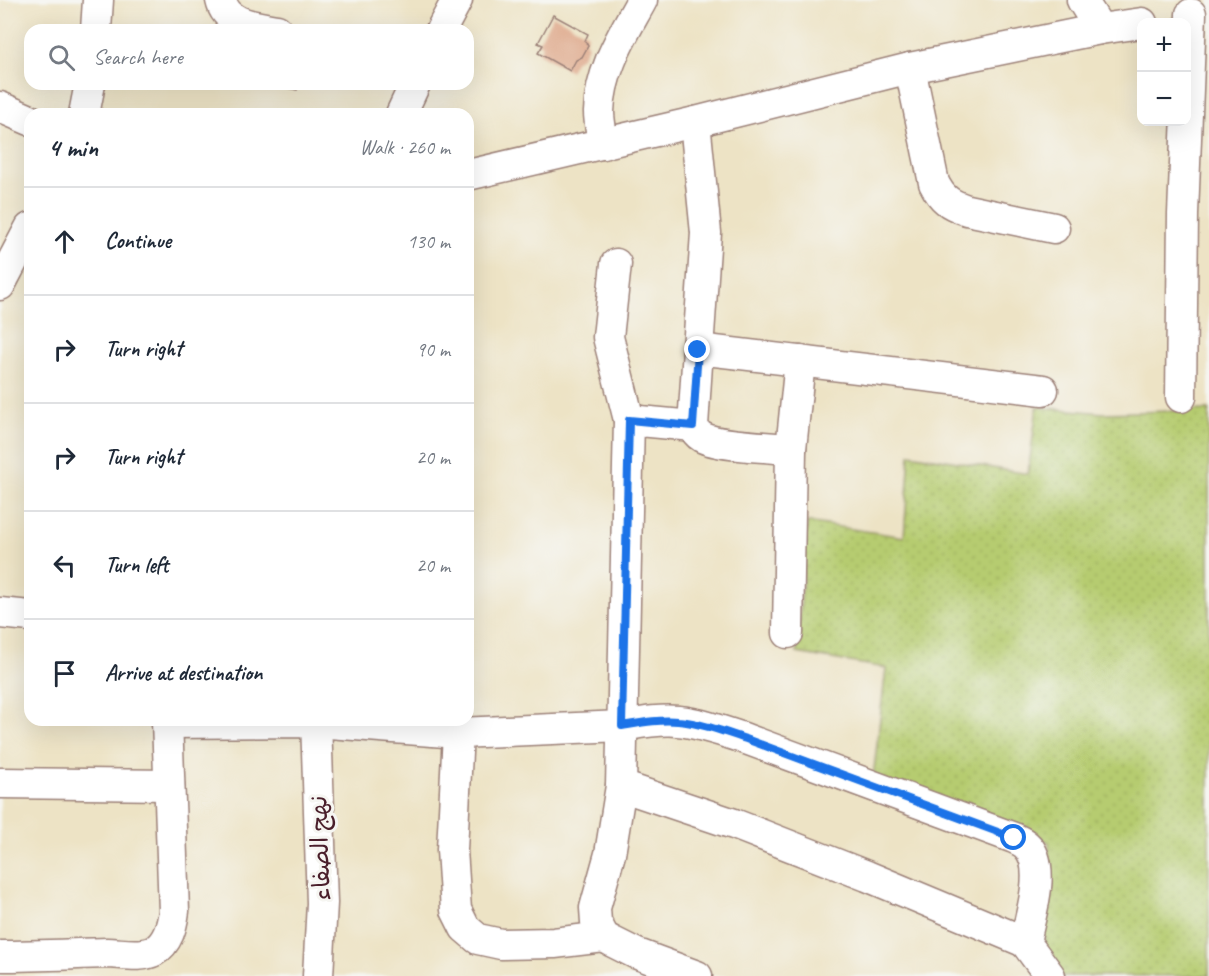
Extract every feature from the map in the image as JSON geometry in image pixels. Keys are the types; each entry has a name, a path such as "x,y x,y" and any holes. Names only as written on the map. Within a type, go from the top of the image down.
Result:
{"street":[{"path":"96,24 98,0"},
{"path":"221,0 223,8 243,24"},
{"path":"444,24 457,0"},
{"path":"603,144 599,112 604,78 612,57 642,0"},
{"path":"1082,0 1100,29"},
{"path":"1174,18 1200,14 1196,214 1182,397"},
{"path":"474,174 695,122 910,68 1100,29 1137,24"},
{"path":"910,68 934,183 940,195 953,205 967,210 1054,228"},
{"path":"85,108 89,90"},
{"path":"404,108 412,90"},
{"path":"0,107 24,117"},
{"path":"695,122 706,233 693,426 696,432 710,440 791,449"},
{"path":"0,285 24,239"},
{"path":"604,937 596,922 595,908 610,854 621,786 629,420 608,338 616,264"},
{"path":"698,350 1043,390"},
{"path":"788,633 791,449 800,361"},
{"path":"629,420 693,426"},
{"path":"410,726 448,728 622,726 678,721 709,727 746,739 1025,843 1037,864 1037,882 1025,942"},
{"path":"0,956 143,954 154,951 168,936 174,911 167,726"},
{"name":"نهج الصفاء","path":"316,726 322,903 318,976"},
{"path":"448,728 456,910 465,928 478,939 501,944 554,943 604,937 635,952 697,976"},
{"path":"0,783 169,786"},
{"path":"621,786 756,832 1025,942 1050,976"}],"green space":[{"path":"1037,407 1103,413 1209,410 1209,976 1042,976 1049,842 873,778 886,668 797,653 807,522 904,537 910,454 1028,474"}],"building":[{"path":"553,15 588,34 585,41 588,46 570,71 538,53 543,45 538,43"}],"route":[{"path":"698,350 693,426 629,420 622,726 678,721 709,727 1014,838"}]}
